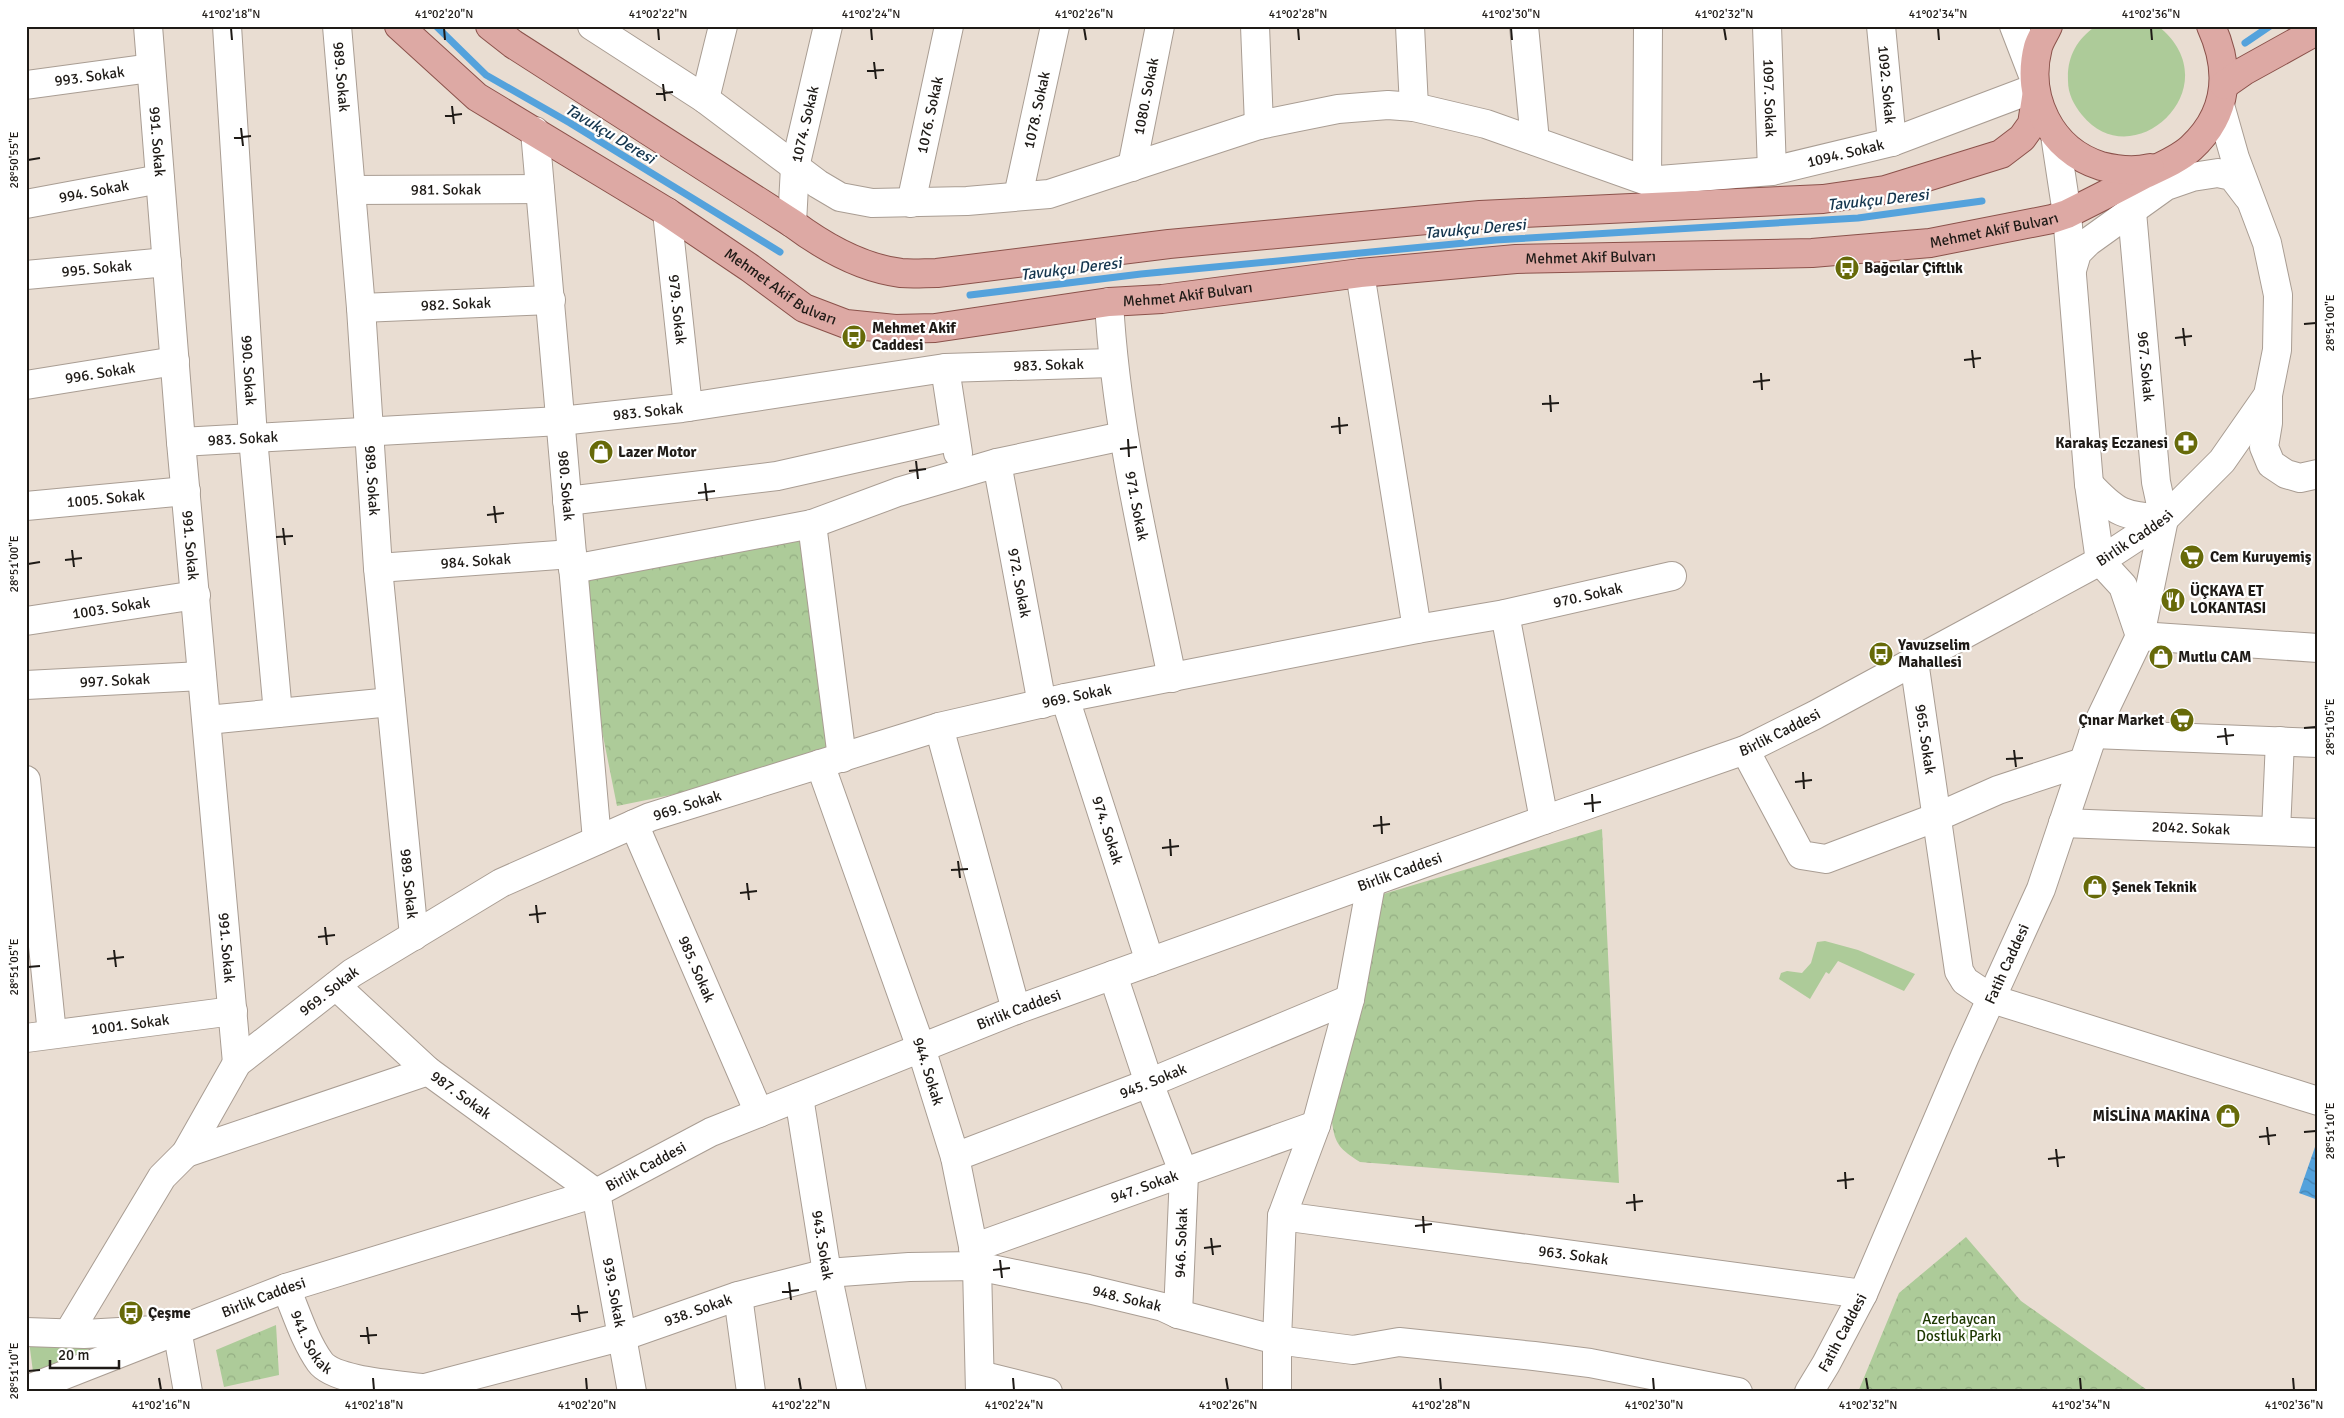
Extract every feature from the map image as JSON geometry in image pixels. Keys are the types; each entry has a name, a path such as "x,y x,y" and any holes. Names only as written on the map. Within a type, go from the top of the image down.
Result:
{"main road":[{"name":"Mehmet Akif Bulvarı","path":"399,26 477,97 667,212 750,268 804,308 846,324 895,329 936,328 1109,302 1162,299 1360,273 1516,259 1812,253 1930,243 2052,219 2066,214 2168,163"},
{"path":"490,26 514,44 792,223 818,243 869,266 902,273 937,273 1170,244 1480,216 1823,200 1886,190 2001,154 2022,138 2032,124 2038,45 2048,26"},
{"path":"2035,88 2043,118 2055,135 2066,146 2088,162 2114,170 2142,170 2168,163 2191,149 2208,129 2222,95 2221,48 2211,26"},
{"path":"2222,95 2318,30"}],"street":[{"name":"991. Sokak","path":"148,26 181,442 237,1063"},
{"name":"990. Sokak","path":"227,26 253,438 278,713"},
{"name":"989. Sokak","path":"337,26 361,308 378,568 414,936"},
{"path":"705,99 723,26"},
{"name":"1074. Sokak","path":"792,223 795,167 828,26"},
{"name":"1076. Sokak","path":"911,203 949,26"},
{"name":"1078. Sokak","path":"1018,196 1054,26"},
{"name":"1080. Sokak","path":"1132,167 1160,26"},
{"path":"1255,26 1259,125"},
{"path":"1410,26 1414,107"},
{"path":"1524,26 1535,141"},
{"path":"595,27 705,99 795,167 840,197 872,203 911,203 968,201 1049,194 1259,125 1338,109 1388,105 1414,107 1486,124 1647,181 1648,26"},
{"name":"1097. Sokak","path":"1767,26 1772,171"},
{"name":"1092. Sokak","path":"1881,26 1892,142"},
{"path":"2014,26 2035,88"},
{"name":"993. Sokak","path":"26,85 151,68"},
{"name":"1094. Sokak","path":"1647,181 1772,171 1892,142 2035,88"},
{"name":"Birlik Caddesi","path":"26,1390 286,1288 596,1193 711,1132 1016,1010 1371,884 1544,820 1745,750 1815,715 2100,561 2164,519 2222,460 2268,396 2277,350 2278,295 2267,243 2235,158 2222,95"},
{"name":"980. Sokak","path":"535,131 597,840"},
{"path":"2055,135 2072,270 2089,484 2100,561 2122,586 2140,636 2318,648"},
{"path":"2072,270 2077,253 2088,242 2166,186 2192,177 2218,173 2232,176 2253,205"},
{"name":"994. Sokak","path":"26,204 160,179"},
{"name":"981. Sokak","path":"351,190 540,190"},
{"name":"979. Sokak","path":"667,212 688,407"},
{"name":"967. Sokak","path":"2132,212 2156,482 2164,519"},
{"name":"995. Sokak","path":"26,275 167,262"},
{"path":"1360,273 1417,629"},
{"name":"982. Sokak","path":"361,308 551,300"},
{"name":"971. Sokak","path":"1109,302 1112,363 1123,436 1172,678"},
{"name":"996. Sokak","path":"26,385 175,361"},
{"name":"983. Sokak","path":"181,442 560,421 688,407 945,368 1112,363"},
{"path":"945,368 961,474"},
{"path":"2268,396 2268,423 2264,448 2271,464 2286,474 2300,478 2318,474"},
{"path":"567,501 777,476 955,436"},
{"name":"984. Sokak","path":"378,568 572,562 812,524 898,492 997,463 1123,436"},
{"name":"972. Sokak","path":"997,463 1053,701"},
{"path":"2089,484 2109,506 2126,516 2164,519"},
{"name":"1005. Sokak","path":"26,506 186,491"},
{"name":"Fatih Caddesi","path":"1809,1392 1863,1294 1965,1056 2041,889 2093,734 2140,636 2164,519"},
{"name":"944. Sokak","path":"812,524 831,761 955,1157 975,1257 980,1383"},
{"name":"970. Sokak","path":"1505,614 1672,576"},
{"name":"1003. Sokak","path":"26,621 196,595"},
{"path":"1505,614 1544,820"},
{"name":"969. Sokak","path":"69,1332 162,1177 186,1153 237,1063 352,973 501,883 650,817 939,727 1053,701 1417,629 1505,614"},
{"name":"965. Sokak","path":"1914,661 1959,971 1965,981 1992,999 2318,1101"},
{"name":"997. Sokak","path":"26,685 202,676"},
{"name":"974. Sokak","path":"1053,701 1150,962"},
{"path":"207,720 391,702"},
{"path":"939,727 1016,1010"},
{"path":"2093,734 2318,743"},
{"path":"2276,831 2280,742"},
{"path":"1745,750 1800,855 1826,859 1937,817 1998,790 2083,762"},
{"path":"26,780 39,1036"},
{"name":"2042. Sokak","path":"2063,823 2318,833"},
{"name":"985. Sokak","path":"634,824 759,1113"},
{"path":"1277,1392 1276,1340 1282,1216 1316,1124 1350,1000 1371,884"},
{"name":"946. Sokak","path":"1113,975 1148,1083 1184,1174 1178,1314"},
{"name":"987. Sokak","path":"336,986 428,1071 596,1193"},
{"name":"945. Sokak","path":"955,1157 1148,1083 1350,1000"},
{"name":"1001. Sokak","path":"39,1036 233,1011"},
{"path":"186,1153 428,1071"},
{"name":"943. Sokak","path":"799,1097 827,1273 852,1392"},
{"name":"947. Sokak","path":"975,1257 1316,1124"},
{"name":"939. Sokak","path":"596,1193 624,1336 632,1392"},
{"name":"963. Sokak","path":"1282,1216 1863,1294"},
{"name":"938. Sokak","path":"431,1390 624,1336 738,1296 827,1273 909,1267 975,1257"},
{"name":"948. Sokak","path":"975,1257 1088,1289 1163,1307 1178,1314 1276,1340 1353,1350 1399,1342 1534,1356 1590,1363 1738,1392"},
{"name":"941. Sokak","path":"286,1288 321,1364 351,1379 431,1390"},
{"path":"738,1296 751,1392"},
{"path":"177,1330 188,1392"},
{"name":"Birlik Caddesi","path":"26,1332 84,1334 177,1330"},
{"path":"980,1383 1048,1392"}],"green space":[{"path":"2096,26 2158,26 2178,49 2185,74 2181,97 2168,117 2149,131 2126,136 2103,132 2082,115 2074,103 2068,86 2071,57 2078,43"},
{"path":"805,518 853,758 617,806 569,566"},
{"path":"1602,829 1619,1183 1360,1162 1348,1154 1337,1141 1332,1122 1380,895"},
{"path":"1825,941 1858,950 1915,974 1904,991 1838,961 1829,974 1826,972 1810,999 1779,979 1781,973 1787,971 1802,973 1811,963 1817,942"},
{"name":"Azerbaycan Dostluk Parkı","path":"1966,1237 2021,1301 2150,1392 1858,1392 1899,1293"},
{"path":"276,1325 279,1375 224,1387 216,1350"},
{"path":"29,1341 99,1345 33,1372"}],"water":[{"path":"2315,1147 2318,1148 2318,1200 2299,1193"}],"waterway":[{"name":"Tavukçu Deresi","path":"436,26 486,75 570,123 780,252"},
{"name":"Tavukçu Deresi","path":"2245,43 2270,26"},
{"name":"Tavukçu Deresi","path":"970,295 1141,274 1496,240 1858,218 1982,201"}],"place":[{"name":"Bağcılar Çiftlık","path":"1847,268"},
{"name":"Mehmet Akif Caddesi","path":"854,337"},
{"name":"Karakaş Eczanesi","path":"2186,443"},
{"name":"Lazer Motor","path":"601,452"},
{"name":"Cem Kuruyemiş","path":"2192,557"},
{"name":"ÜÇKAYA ET LOKANTASI","path":"2173,600"},
{"name":"Yavuzselim Mahallesi","path":"1881,654"},
{"name":"Mutlu CAM","path":"2161,657"},
{"name":"Çınar Market","path":"2182,720"},
{"name":"Şenek Teknik","path":"2095,887"},
{"name":"MİSLİNA MAKİNA","path":"2228,1116"},
{"name":"Çeşme","path":"131,1313"}]}
